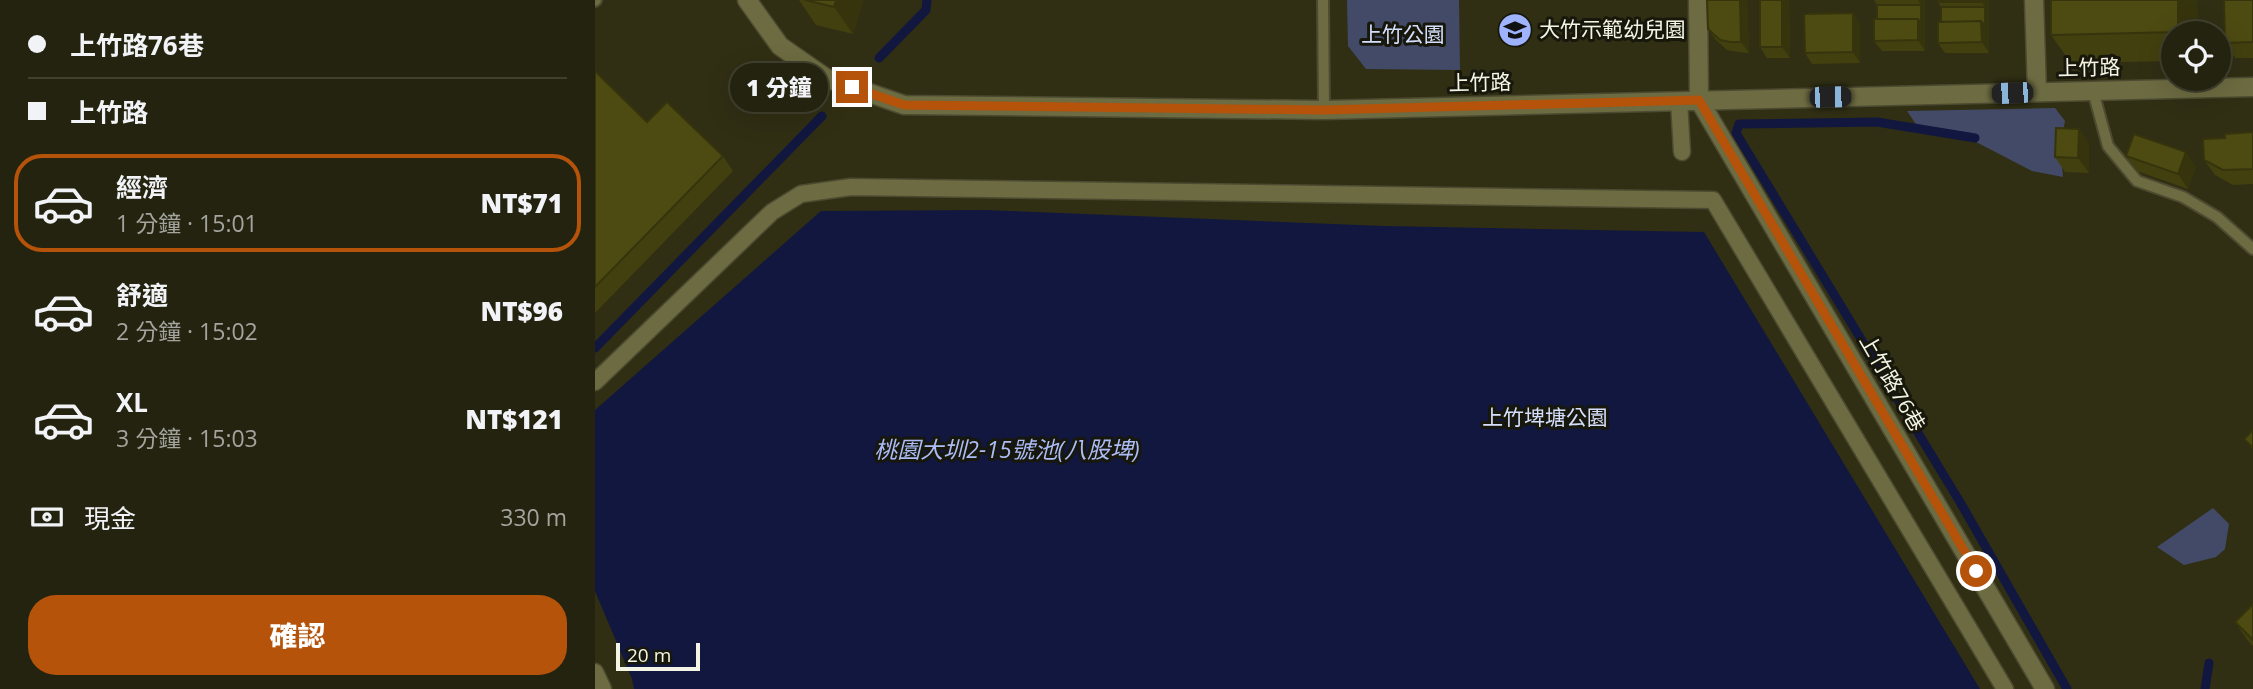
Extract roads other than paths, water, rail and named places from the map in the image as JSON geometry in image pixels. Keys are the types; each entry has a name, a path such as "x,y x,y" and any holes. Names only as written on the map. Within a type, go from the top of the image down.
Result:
{"street":[{"name":"上竹路","path":"747,0 780,46 825,78 904,105 1324,110 2253,87"},
{"path":"1698,0 1699,100"},
{"path":"2034,0 2037,92"},
{"name":"上竹路76巷","path":"1699,100 2045,689"},
{"path":"1679,101 1682,152"},
{"path":"595,382 772,212 801,194 851,187 1713,200 2005,689"},
{"path":"595,672 603,689"}],"lane":[{"path":"1323,0 1324,110"},
{"path":"2093,92 2108,146 2137,181 2183,197 2217,217 2253,249"}],"water":[{"name":"桃園大圳2-15號池(八股埤)","path":"985,210 1384,226 1704,232 1980,689 634,689 595,591 595,410 821,211"}],"waterway":[{"path":"879,58 926,10 927,0"},
{"path":"595,348 822,116"},
{"path":"1975,138 1877,122 1739,124 1736,133 1960,502 2067,689"},
{"path":"2205,689 2209,663"}],"place":[{"name":"大竹示範幼兒園","path":"1515,30"}],"park label":[{"name":"上竹公園","path":"1403,35"},
{"name":"上竹埤塘公園","path":"1545,418"}]}
